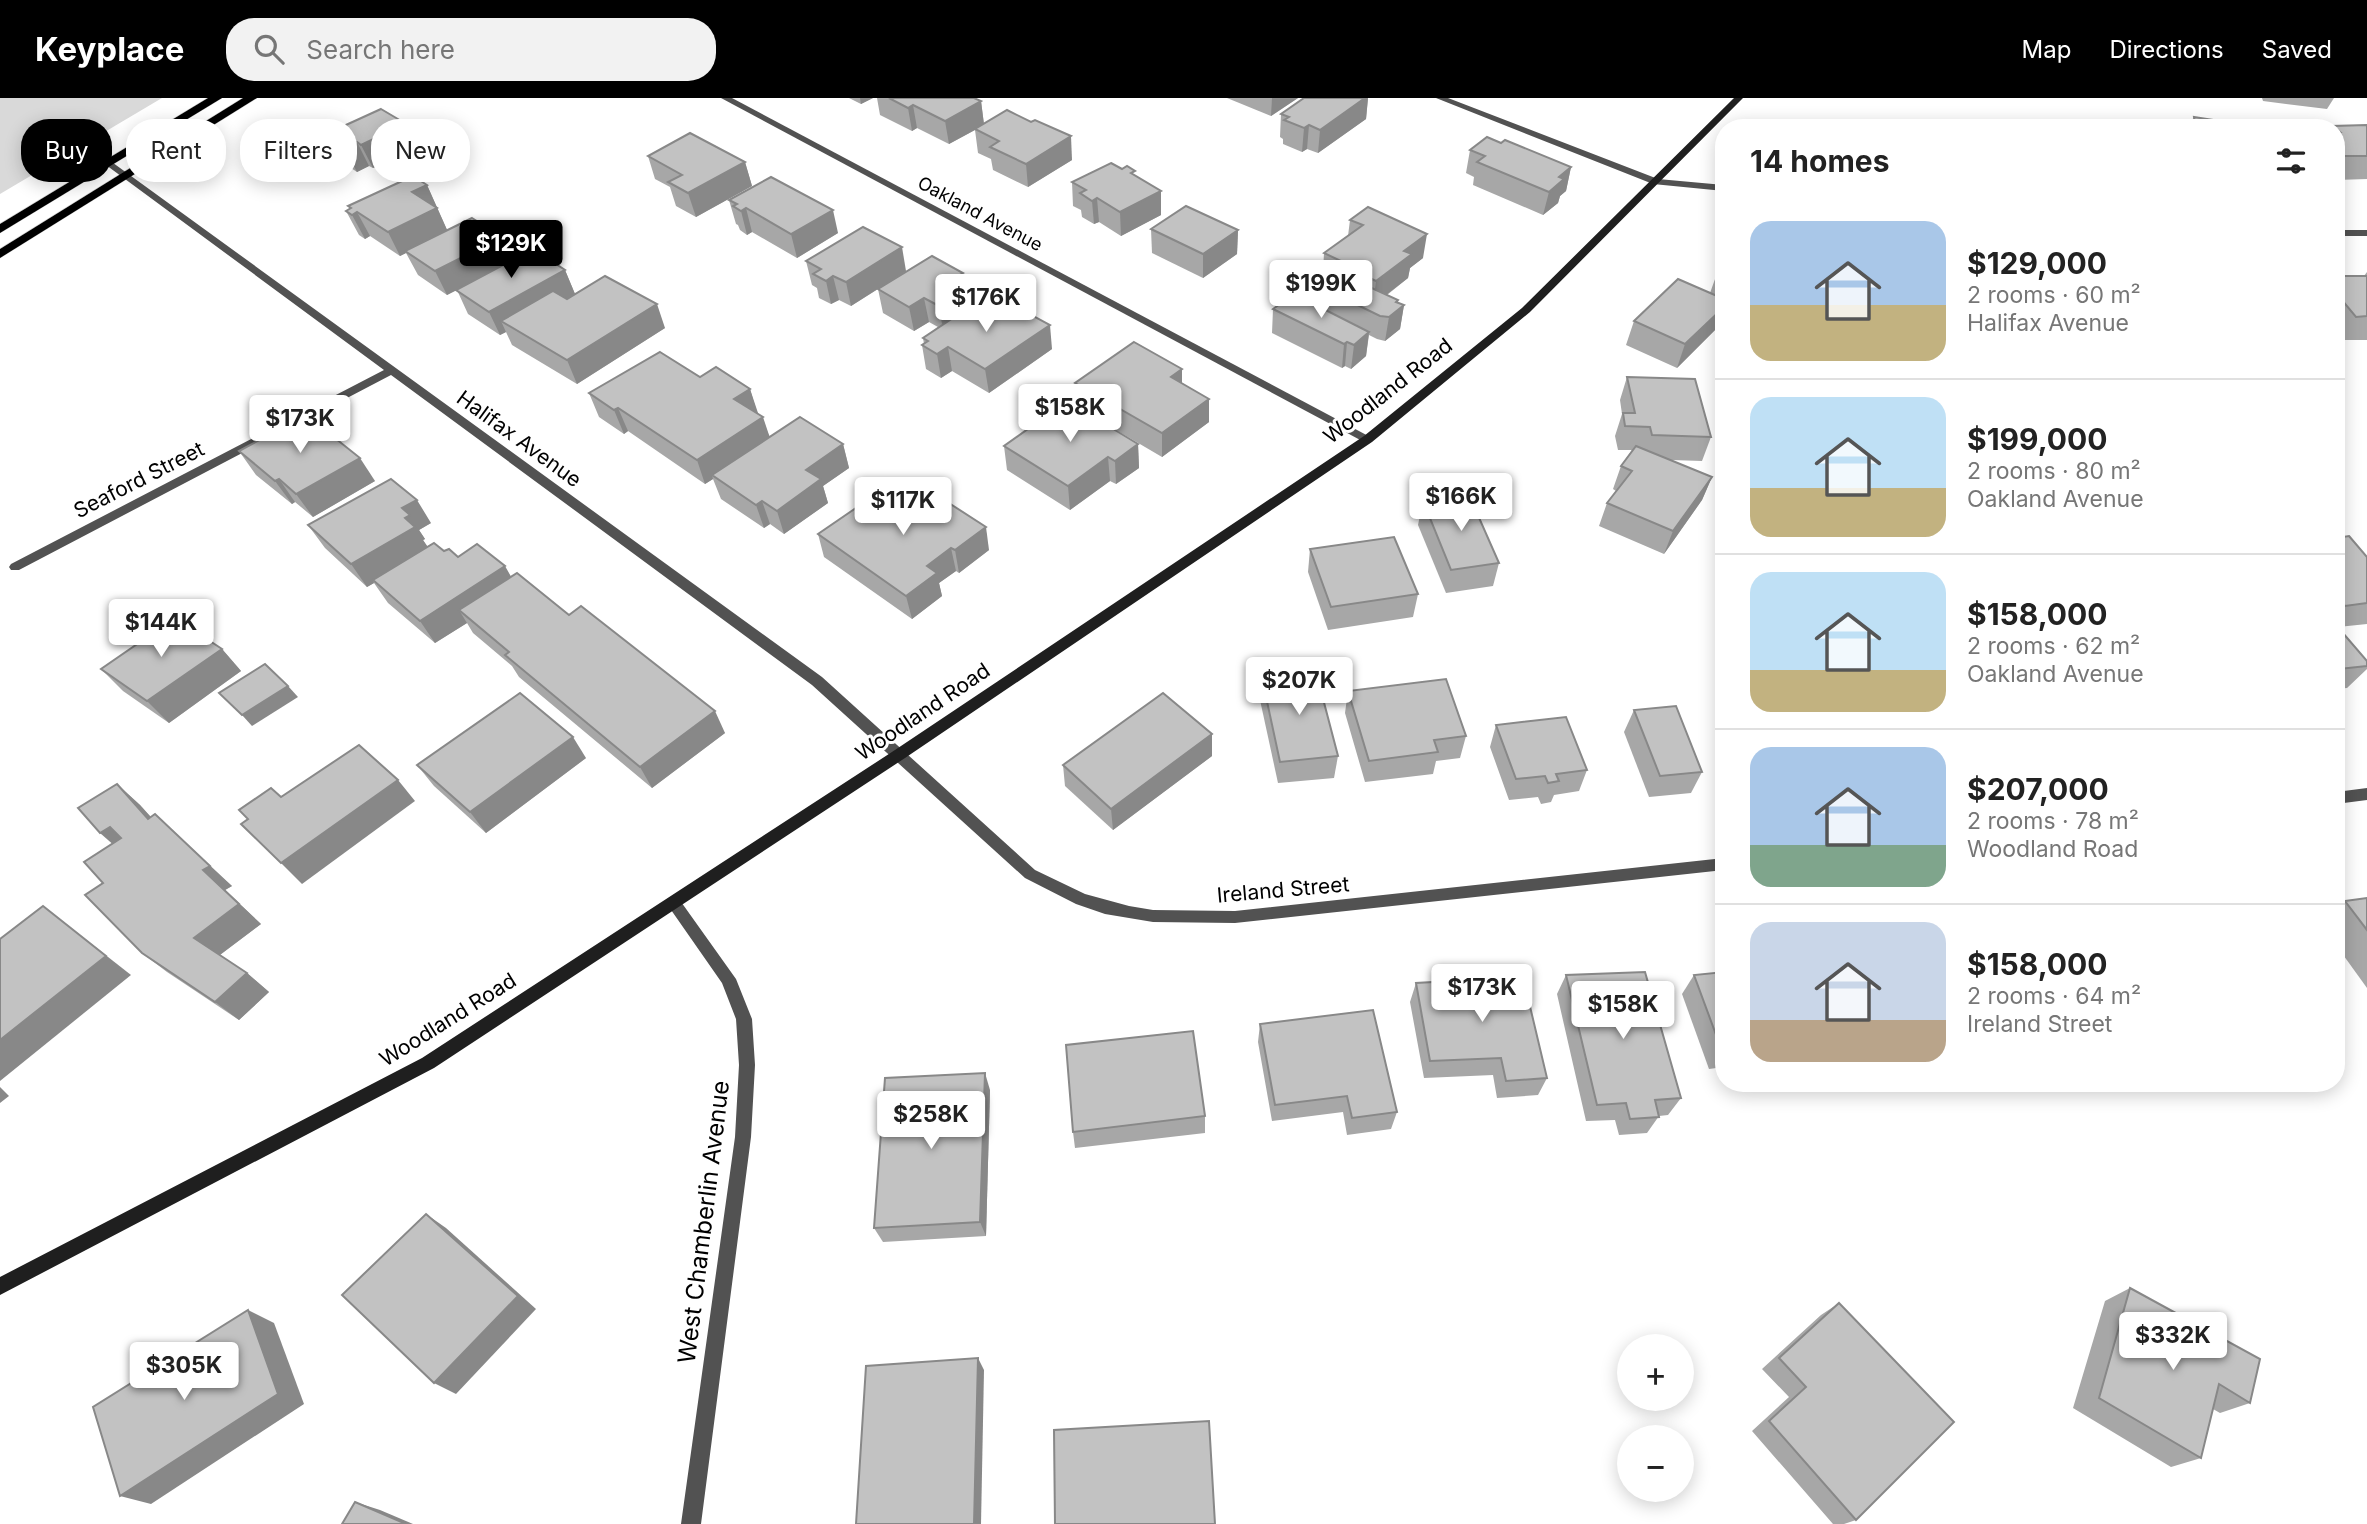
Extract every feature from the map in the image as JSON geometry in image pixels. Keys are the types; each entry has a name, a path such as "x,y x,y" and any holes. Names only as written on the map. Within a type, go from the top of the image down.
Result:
{"main road":[{"path":"112,161 216,98"},
{"path":"217,119 251,98"},
{"name":"Woodland Road","path":"1718,119 1739,98"},
{"name":"Woodland Road","path":"0,1286 428,1063 900,754 1368,439 1527,310 1715,122"},
{"path":"0,254 126,176"},
{"path":"0,229 78,182"},
{"name":"Woodland Road","path":"0,1276 55,1256"}],"street":[{"name":"Oakland Avenue","path":"725,98 1368,439"},
{"path":"1440,98 1656,182 1715,187"},
{"name":"Halifax Avenue","path":"112,165 126,176"},
{"name":"Halifax Avenue","path":"134,182 817,681 900,754"},
{"path":"2345,233 2367,233"},
{"name":"Seaford Street","path":"15,567 392,370"},
{"name":"Ireland Street","path":"900,754 1030,874 1097,907 1129,914 1163,918 1235,917 1715,865"},
{"path":"2345,797 2367,794"},
{"name":"West Chamberlin Avenue","path":"674,902 728,979 744,1019 747,1065 743,1137 691,1524"}],"shaded area":[{"path":"0,98 162,98 112,128 112,119 21,119 21,182 0,194"}],"building":[{"path":"889,98 974,98 981,101 945,121 913,105 908,108"},
{"path":"1304,98 1365,98 1320,130 1309,125 1304,128 1284,120 1289,117 1281,114"},
{"path":"381,109 398,119 371,119 371,140 361,145 357,142 357,120"},
{"path":"1007,110 1071,136 1026,164 990,147 999,141 975,129"},
{"path":"2367,125 2367,156 2345,156 2345,126"},
{"path":"690,133 745,162 688,193 668,182 682,175 648,156"},
{"path":"1487,137 1501,143 1505,140 1571,167 1559,177 1564,179 1549,192 1477,162 1485,156 1470,150"},
{"path":"1111,163 1122,169 1127,166 1135,171 1131,173 1161,191 1120,212 1097,198 1092,201 1080,193 1086,190 1072,182"},
{"path":"771,177 833,210 791,234 746,208 741,211 733,206 737,204 729,200"},
{"path":"400,182 422,182 427,185 412,192 437,208 388,232 357,212 352,215 346,211 351,208 348,206"},
{"path":"1186,206 1238,230 1203,254 1151,229"},
{"path":"1368,207 1427,234 1404,251 1412,254 1376,281 1359,273 1362,271 1324,253 1363,225 1350,220"},
{"path":"472,218 502,237 435,271 405,251"},
{"path":"863,227 902,247 846,282 833,276 826,281 813,274 821,269 806,261"},
{"path":"533,249 565,270 489,312 456,290"},
{"path":"932,256 963,273 958,276 972,285 939,306 924,298 909,307 878,289"},
{"path":"1328,268 1404,305 1389,317 1380,316 1310,282"},
{"path":"605,276 657,304 567,360 501,321 553,291 567,299"},
{"path":"2345,276 2367,276 2367,316 2356,317 2345,304"},
{"path":"1678,279 1715,295 1715,316 1685,344 1634,321"},
{"path":"1294,294 1369,332 1354,345 1347,342 1344,344 1273,309"},
{"path":"1004,300 1050,325 985,369 948,347 937,354 922,345 928,341 923,338 965,310 978,318"},
{"path":"1134,342 1182,369 1171,377 1209,399 1162,433 1075,383"},
{"path":"660,352 700,377 716,367 750,389 734,399 763,417 697,460 618,408 614,410 589,393"},
{"path":"1627,377 1695,379 1711,437 1652,435 1650,427 1625,426 1623,413 1635,413"},
{"path":"1067,401 1138,444 1115,461 1108,457 1068,486 1004,446"},
{"path":"306,415 360,458 296,494 279,479 275,481 239,451"},
{"path":"800,417 843,444 806,470 821,479 777,511 762,501 756,505 712,475"},
{"path":"1636,446 1712,477 1673,531 1607,503 1632,471 1621,466"},
{"path":"391,479 417,500 402,508 410,515 405,518 415,527 351,564 308,525"},
{"path":"921,485 986,527 927,566 937,573 906,596 818,534 856,508 861,511 880,498 891,506"},
{"path":"1469,495 1499,563 1451,570 1423,501"},
{"path":"2349,536 2367,557 2367,603 2345,606 2345,537"},
{"path":"1394,537 1418,594 1331,607 1310,549"},
{"path":"434,543 444,551 449,549 458,557 477,544 505,566 420,621 373,580"},
{"path":"517,573 569,615 581,606 715,711 640,767 505,655 509,652 459,610"},
{"path":"175,618 222,649 147,701 101,669"},
{"path":"2345,635 2367,661 2367,666 2345,668"},
{"path":"265,664 288,686 242,715 219,693"},
{"path":"1316,672 1338,756 1280,762 1262,678"},
{"path":"1446,679 1466,736 1434,740 1438,752 1369,761 1348,691"},
{"path":"520,693 573,737 470,812 417,765"},
{"path":"1163,693 1212,734 1111,809 1063,765"},
{"path":"1676,706 1702,772 1660,776 1634,710"},
{"path":"1566,717 1587,770 1556,774 1559,781 1548,783 1545,776 1516,779 1496,725"},
{"path":"359,745 398,780 281,863 241,824 248,819 239,810 271,788 281,797"},
{"path":"117,784 148,819 155,814 210,866 203,870 239,904 194,938 247,973 215,1002 142,953 85,895 103,883 84,862 121,838 110,827 100,833 78,808"},
{"path":"2367,898 2367,930 2345,901"},
{"path":"43,906 106,956 0,1040 0,939"},
{"path":"1645,972 1681,1098 1655,1100 1659,1117 1630,1119 1626,1103 1597,1105 1566,975"},
{"path":"1715,973 1715,1032 1694,975"},
{"path":"1523,977 1547,1078 1506,1081 1501,1058 1430,1061 1416,983"},
{"path":"1373,1010 1397,1112 1352,1118 1347,1096 1275,1105 1260,1024"},
{"path":"1193,1031 1205,1116 1073,1132 1066,1045"},
{"path":"985,1073 980,1222 874,1228 885,1078"},
{"path":"426,1214 518,1296 434,1383 342,1295"},
{"path":"2130,1288 2260,1359 2250,1403 2219,1384 2201,1458 2099,1398"},
{"path":"1839,1303 1954,1422 1856,1520 1769,1421 1806,1387 1779,1358"},
{"path":"248,1310 278,1394 120,1496 93,1407"},
{"path":"978,1358 974,1524 856,1524 866,1366"},
{"path":"1209,1421 1215,1524 1055,1524 1054,1430"},
{"path":"355,1502 406,1524 342,1524"}]}
